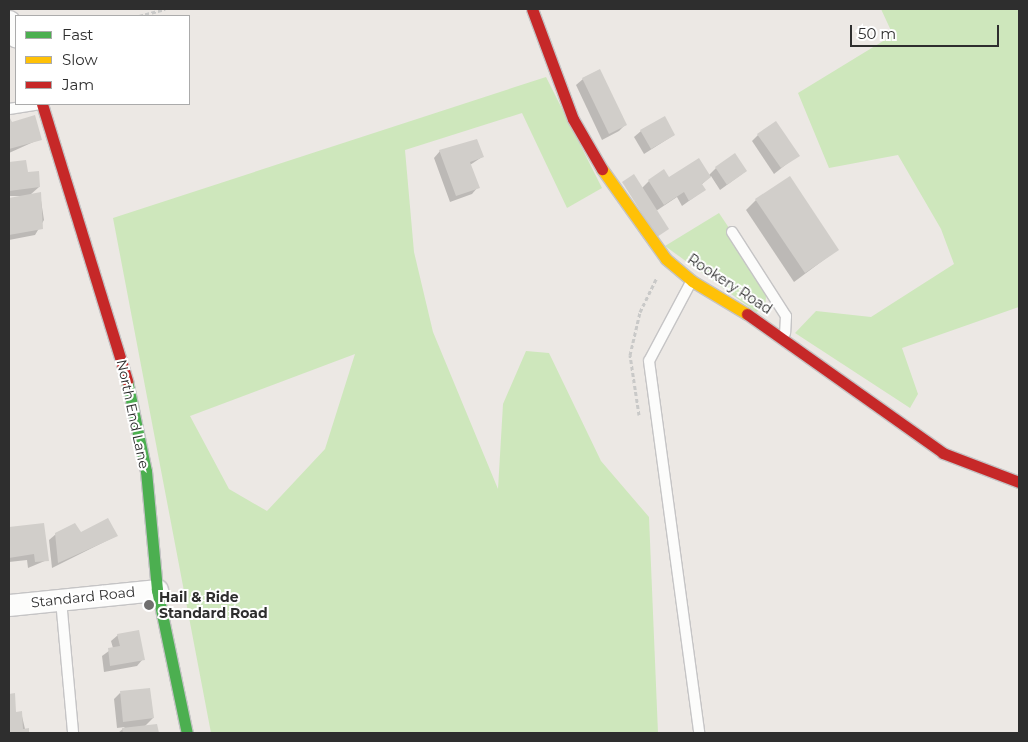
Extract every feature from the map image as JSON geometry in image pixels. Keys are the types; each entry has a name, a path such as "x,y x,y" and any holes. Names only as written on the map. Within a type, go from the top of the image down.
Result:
{"street":[{"name":"Rookery Road","path":"532,9 574,118 594,158 666,259 692,281 785,336 943,453 1019,482"},
{"path":"9,21 15,35"},
{"name":"North End Lane","path":"42,105 120,350 146,471 157,590 187,733"},
{"name":"Standard Road","path":"9,605 157,590"}],"lane":[{"path":"9,109 35,105"},
{"path":"732,232 786,316 785,336"},
{"path":"692,281 649,361 699,733"},
{"path":"61,600 73,733"}],"path":[{"path":"143,15 165,9"}],"green space":[{"path":"881,9 1019,9 1019,307 902,348 918,394 910,408 795,333 816,311 871,317 954,264 941,229 898,155 829,168 798,93 893,35"},
{"path":"546,77 602,188 567,208 522,113 405,150 414,252 433,332 498,489 503,404 526,351 549,353 601,461 649,517 658,733 211,733 113,218","holes":["355,354 325,449 267,511 229,489 190,416"]},
{"path":"719,213 767,285 765,308 756,312 665,246"}],"building":[{"path":"600,69 627,125 609,134 582,78"},
{"path":"35,115 42,140 9,149 9,116 12,122"},
{"path":"665,116 675,135 651,149 640,130"},
{"path":"776,121 800,156 781,168 757,134"},
{"path":"477,139 484,157 470,162 480,188 456,196 439,150"},
{"path":"735,153 747,171 727,185 715,167"},
{"path":"699,158 711,177 702,184 706,190 689,201 684,192 664,205 648,180 664,169 669,177"},
{"path":"26,160 28,172 39,171 40,187 9,191 9,162"},
{"path":"634,174 669,229 657,237 622,182"},
{"path":"790,176 839,250 805,273 755,199"},
{"path":"41,192 43,229 9,235 9,198"},
{"path":"108,518 118,536 58,563 55,533 75,523 81,532"},
{"path":"44,523 49,561 35,562 34,554 9,558 9,527"},
{"path":"139,630 145,660 110,666 108,648 120,646 117,634"},
{"path":"150,688 154,718 123,722 120,691"},
{"path":"15,693 16,712 22,711 23,729 29,728 29,733 9,733 9,694"},
{"path":"157,724 159,733 123,733 122,728"}],"traffic: fast":[{"path":"127,381 146,471 157,590 187,733"}],"traffic: slow":[{"path":"602,169 666,259 692,281 747,314"}],"traffic: jam":[{"path":"532,9 573,119 602,169"},
{"path":"42,105 127,381"},
{"path":"747,314 943,453 1019,482"}],"place":[{"name":"Hail & Ride Standard Road","path":"149,605"}]}
